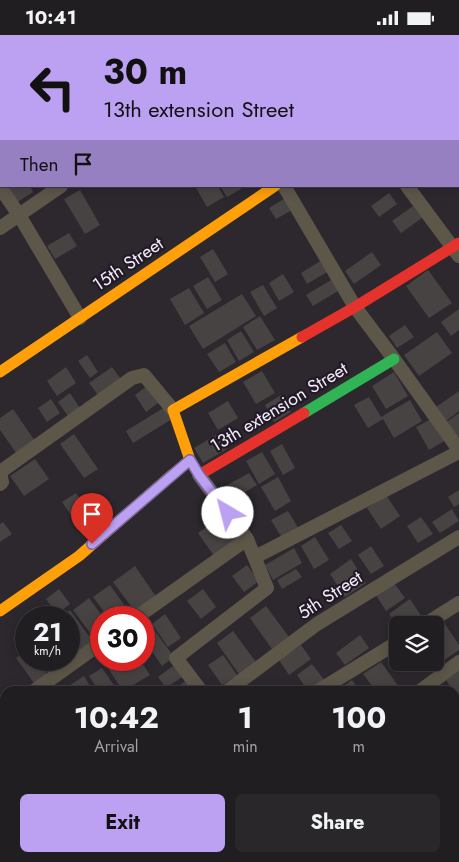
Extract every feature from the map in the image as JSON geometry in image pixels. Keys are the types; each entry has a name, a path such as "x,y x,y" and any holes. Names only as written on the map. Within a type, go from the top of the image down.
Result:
{"street":[{"path":"0,187 19,215 80,318"},
{"path":"0,228 60,187"},
{"name":"15th Street","path":"0,372 274,187"},
{"path":"255,557 459,451 355,307 285,187"},
{"path":"173,410 457,249 407,187"},
{"name":"13th extension Street","path":"1,607 78,556 190,460 199,475 394,359"},
{"path":"0,484 2,481 0,472 132,378 144,375 173,410 190,460"},
{"path":"197,686 176,658 267,588 248,539 199,475"},
{"name":"5th Street","path":"234,686 317,624 459,537"},
{"path":"153,606 248,539"},
{"path":"438,616 459,603"},
{"path":"326,686 389,648"},
{"path":"41,686 90,651"},
{"path":"426,686 459,661"}],"building":[{"path":"6,187 30,187 33,192 16,203"},
{"path":"196,187 219,187 224,197 207,207"},
{"path":"221,187 240,187 241,189 227,197"},
{"path":"80,190 100,225 85,234 64,199"},
{"path":"389,193 397,204 379,217 371,206"},
{"path":"287,197 294,209 276,219 269,208"},
{"path":"413,206 422,218 401,233 392,221"},
{"path":"69,233 77,246 55,259 47,246"},
{"path":"213,249 228,274 215,282 200,257"},
{"path":"372,252 381,265 354,284 345,271"},
{"path":"322,260 329,271 307,284 301,273"},
{"path":"428,270 452,303 429,318 406,286"},
{"path":"283,274 294,292 279,301 269,283"},
{"path":"208,277 222,300 207,309 193,286"},
{"path":"331,280 338,291 313,306 306,295"},
{"path":"263,285 277,308 264,316 250,292"},
{"path":"189,288 204,313 185,325 170,299"},
{"path":"242,294 256,316 203,349 189,326"},
{"path":"459,309 459,330 451,336 441,322"},
{"path":"260,316 275,340 257,350 243,327"},
{"path":"405,325 414,337 397,348 389,336"},
{"path":"241,331 254,352 239,361 227,340"},
{"path":"437,332 452,353 419,376 404,355"},
{"path":"225,343 236,362 219,372 207,354"},
{"path":"87,355 98,372 90,378 78,361"},
{"path":"66,367 76,383 57,396 47,381"},
{"path":"112,367 121,379 98,395 89,383"},
{"path":"262,371 275,393 256,404 243,382"},
{"path":"394,372 408,396 386,409 372,386"},
{"path":"147,386 158,403 146,412 135,395"},
{"path":"459,391 459,411 446,421 436,407"},
{"path":"70,393 80,408 68,416 58,402"},
{"path":"281,395 291,412 274,422 265,405"},
{"path":"369,397 381,417 410,400 422,421 394,438 383,419 368,428 354,405"},
{"path":"51,399 60,413 47,422 38,408"},
{"path":"228,401 238,418 218,430 208,413"},
{"path":"165,407 172,419 133,443 126,431"},
{"path":"13,409 37,444 19,457 0,430 0,418"},
{"path":"459,413 459,437 456,439 445,423"},
{"path":"433,418 446,440 429,450 416,427"},
{"path":"74,434 98,469 84,478 60,444"},
{"path":"218,434 227,449 203,463 194,448"},
{"path":"282,444 295,468 283,475 270,451"},
{"path":"262,452 275,474 259,484 246,461"},
{"path":"35,459 49,479 24,496 10,476"},
{"path":"249,473 257,485 232,500 224,487"},
{"path":"278,477 291,501 275,511 261,487"},
{"path":"459,490 459,504 454,507 448,497"},
{"path":"76,493 97,523 83,533 62,502"},
{"path":"386,495 400,516 381,529 367,508"},
{"path":"452,509 459,521 440,533 432,522"},
{"path":"288,511 300,531 284,541 271,520"},
{"path":"222,516 238,539 214,556 198,533"},
{"path":"421,517 433,534 418,543 407,526"},
{"path":"3,522 12,534 0,542 0,524"},
{"path":"341,525 352,541 339,549 328,533"},
{"path":"315,537 329,560 314,569 301,546"},
{"path":"371,546 384,566 371,574 358,555"},
{"path":"294,548 302,563 273,580 265,565"},
{"path":"351,559 366,583 345,597 330,574"},
{"path":"247,565 259,581 244,592 232,576"},
{"path":"135,566 157,598 146,606 131,606 113,582"},
{"path":"296,569 302,577 282,589 277,580"},
{"path":"394,583 405,598 386,611 376,595"},
{"path":"110,585 125,606 100,606 93,597"},
{"path":"59,589 70,604 67,606 51,606 46,599"},
{"path":"203,589 216,607 201,619 187,601"},
{"path":"89,598 95,606 90,606 90,633 80,619 80,606 78,606"},
{"path":"410,599 421,616 390,616 389,614"},
{"path":"266,606 289,637 272,649 250,618"},
{"path":"165,614 181,638 168,647 155,628 155,622"},
{"path":"444,622 459,645 459,650 444,660"},
{"path":"80,624 90,638 90,646 80,653"},
{"path":"155,631 174,657 162,666 155,656"},
{"path":"233,631 256,662 239,674 217,643"},
{"path":"360,635 369,648 345,665 336,653"},
{"path":"301,645 311,659 289,675 279,660"},
{"path":"223,655 237,675 222,685 208,665"},
{"path":"381,662 398,686 372,686 363,674"},
{"path":"176,664 185,675 169,686 165,686 158,677"},
{"path":"312,664 325,681 318,686 305,686 297,675"},
{"path":"25,671 45,671 49,677 36,686"},
{"path":"97,671 104,671 115,686 96,686 89,676"},
{"path":"110,671 147,671 150,675 131,686 120,686"},
{"path":"459,671 459,686 450,686 446,680"},
{"path":"84,676 90,686 69,686"},
{"path":"190,678 194,686 178,686"},
{"path":"352,680 356,686 344,686"}],"traffic: fast":[{"path":"304,413 394,359"}],"traffic: slow":[{"path":"0,372 274,187"},
{"path":"190,460 173,410 302,337"},
{"path":"0,611 79,556 173,474"}],"traffic: jam":[{"path":"302,337 459,243"},
{"path":"173,474 190,460 199,475 304,413"}],"route":[{"path":"92,544 190,460 228,513"}]}
